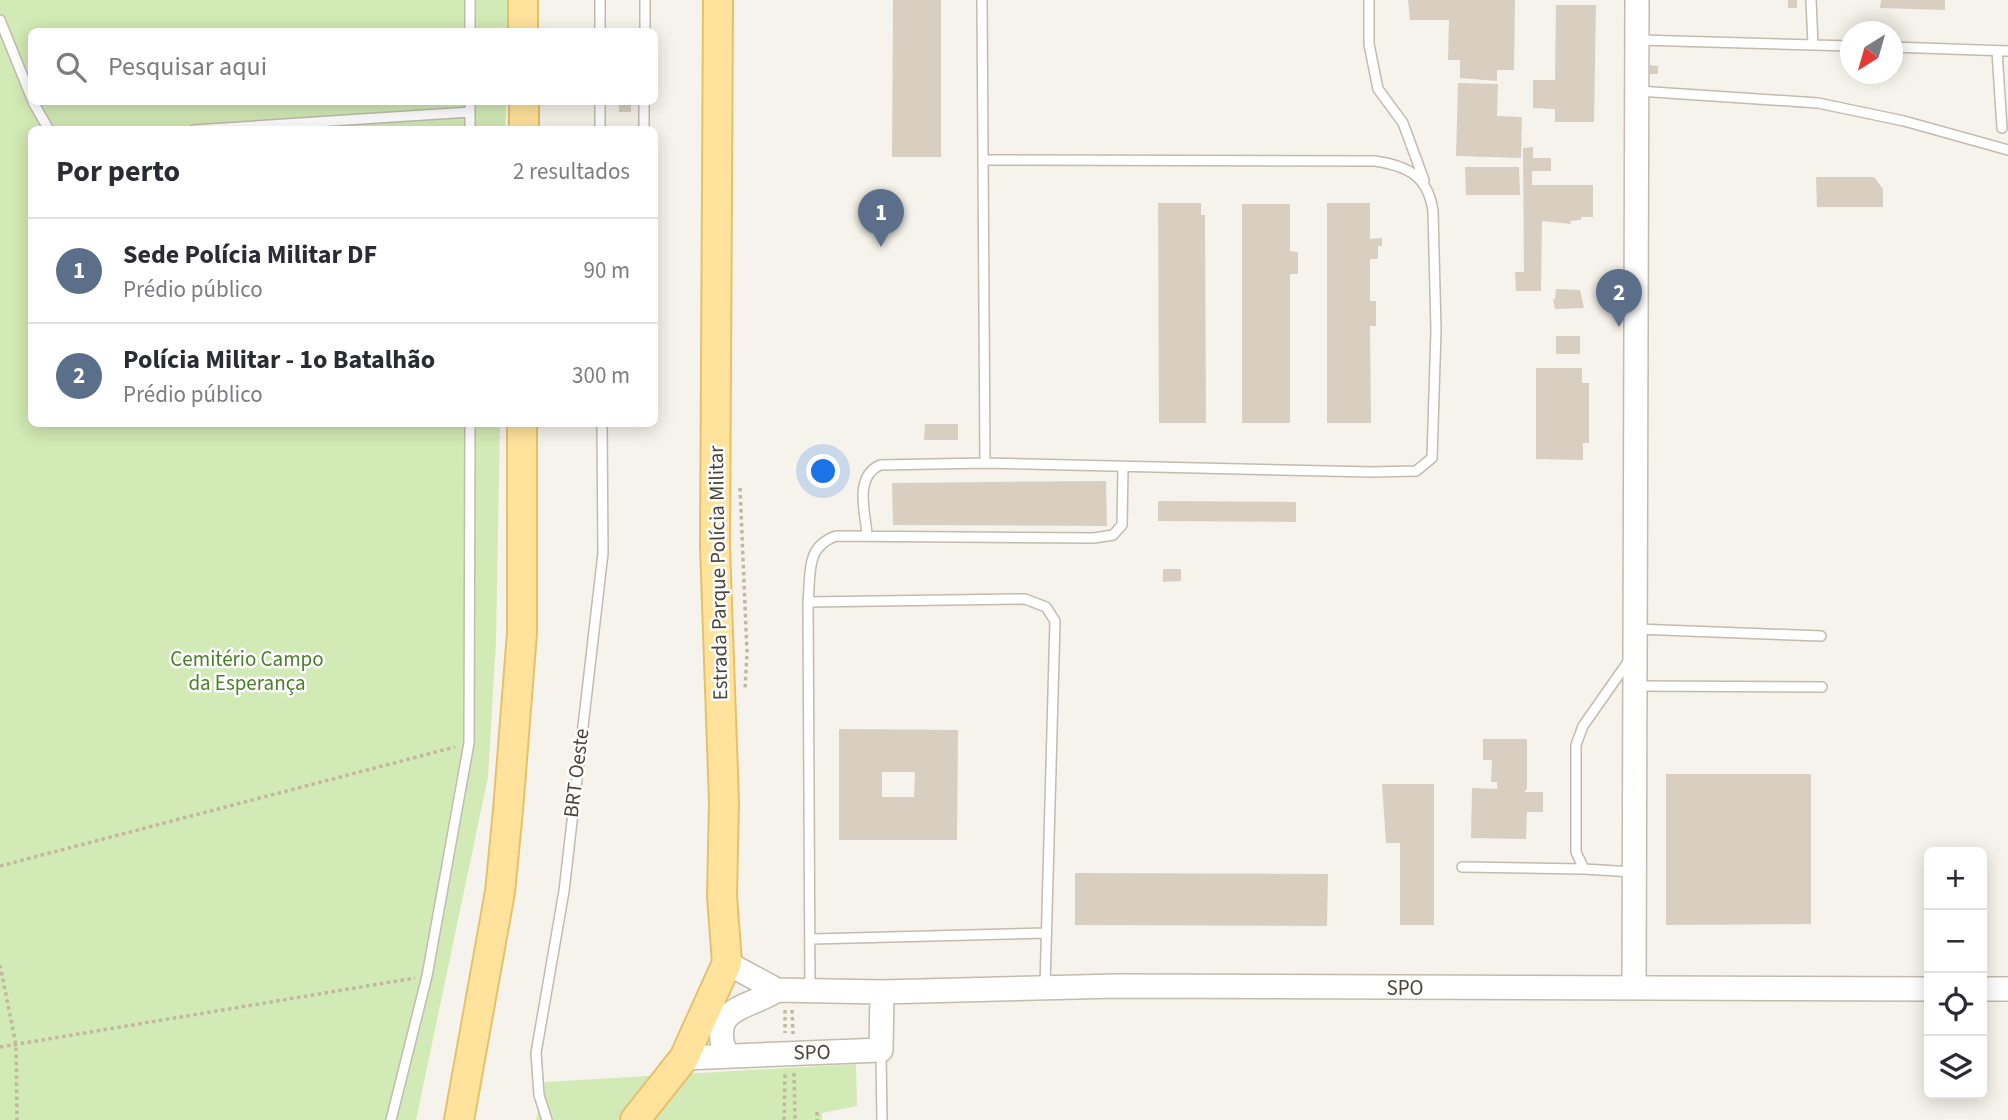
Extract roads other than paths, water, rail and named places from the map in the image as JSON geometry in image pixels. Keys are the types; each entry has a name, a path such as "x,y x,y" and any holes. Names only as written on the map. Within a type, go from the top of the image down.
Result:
{"main road":[{"path":"523,0 523,28"},
{"name":"Estrada Parque Polícia Militar","path":"635,1120 684,1058 727,963 722,896 724,802 715,547 718,0"},
{"path":"524,105 524,126"},
{"path":"459,1120 500,892 508,810 522,633 522,427"}],"street":[{"path":"1634,988 1637,0"},
{"name":"SPO","path":"727,963 777,990 1924,989"},
{"path":"1987,989 2008,989"},
{"path":"726,1055 721,1029 726,1016 738,1006 760,1001 777,990"},
{"path":"881,1050 882,992"},
{"name":"SPO","path":"684,1058 881,1050"}],"lane":[{"path":"470,0 470,28"},
{"path":"600,0 600,28"},
{"path":"645,0 645,28"},
{"path":"982,0 985,463"},
{"path":"867,534 863,482 870,470 888,464 985,463 1372,472 1416,471 1428,463 1432,458 1435,417 1433,211 1403,123 1378,89 1369,44 1369,0"},
{"path":"1811,0 1813,44"},
{"path":"0,20 28,90"},
{"path":"1637,40 1840,45"},
{"path":"1903,47 2008,51"},
{"path":"1997,51 2002,128"},
{"path":"1637,91 1818,103 1904,121 2008,150"},
{"path":"35,105 46,126"},
{"path":"470,105 470,126"},
{"path":"600,105 600,126"},
{"path":"644,105 644,126"},
{"path":"255,126 470,112"},
{"path":"984,160 1375,161 1407,168 1418,175 1426,185"},
{"path":"391,1120 427,976 470,743 470,427"},
{"name":"BRT Oeste","path":"547,1120 539,1095 536,1053 564,891 603,553 602,427"},
{"path":"810,990 812,939 808,602 813,553 818,544 836,536 867,534 1086,538 1113,535 1122,525 1123,468"},
{"path":"808,602 1024,599 1050,611 1055,621 1045,988"},
{"path":"1634,629 1821,636"},
{"path":"1584,869 1576,852 1576,745 1583,726 1634,654"},
{"path":"1634,686 1822,687"},
{"path":"1462,867 1634,872"},
{"path":"812,939 1046,933"},
{"path":"881,1050 882,1120"}],"place":[{"name":"Sede Polícia Militar DF","path":"881,247"},
{"name":"Polícia Militar - 1o Batalhão","path":"1619,327"}],"park label":[{"name":"Cemitério Campo da Esperança","path":"247,671"}]}
